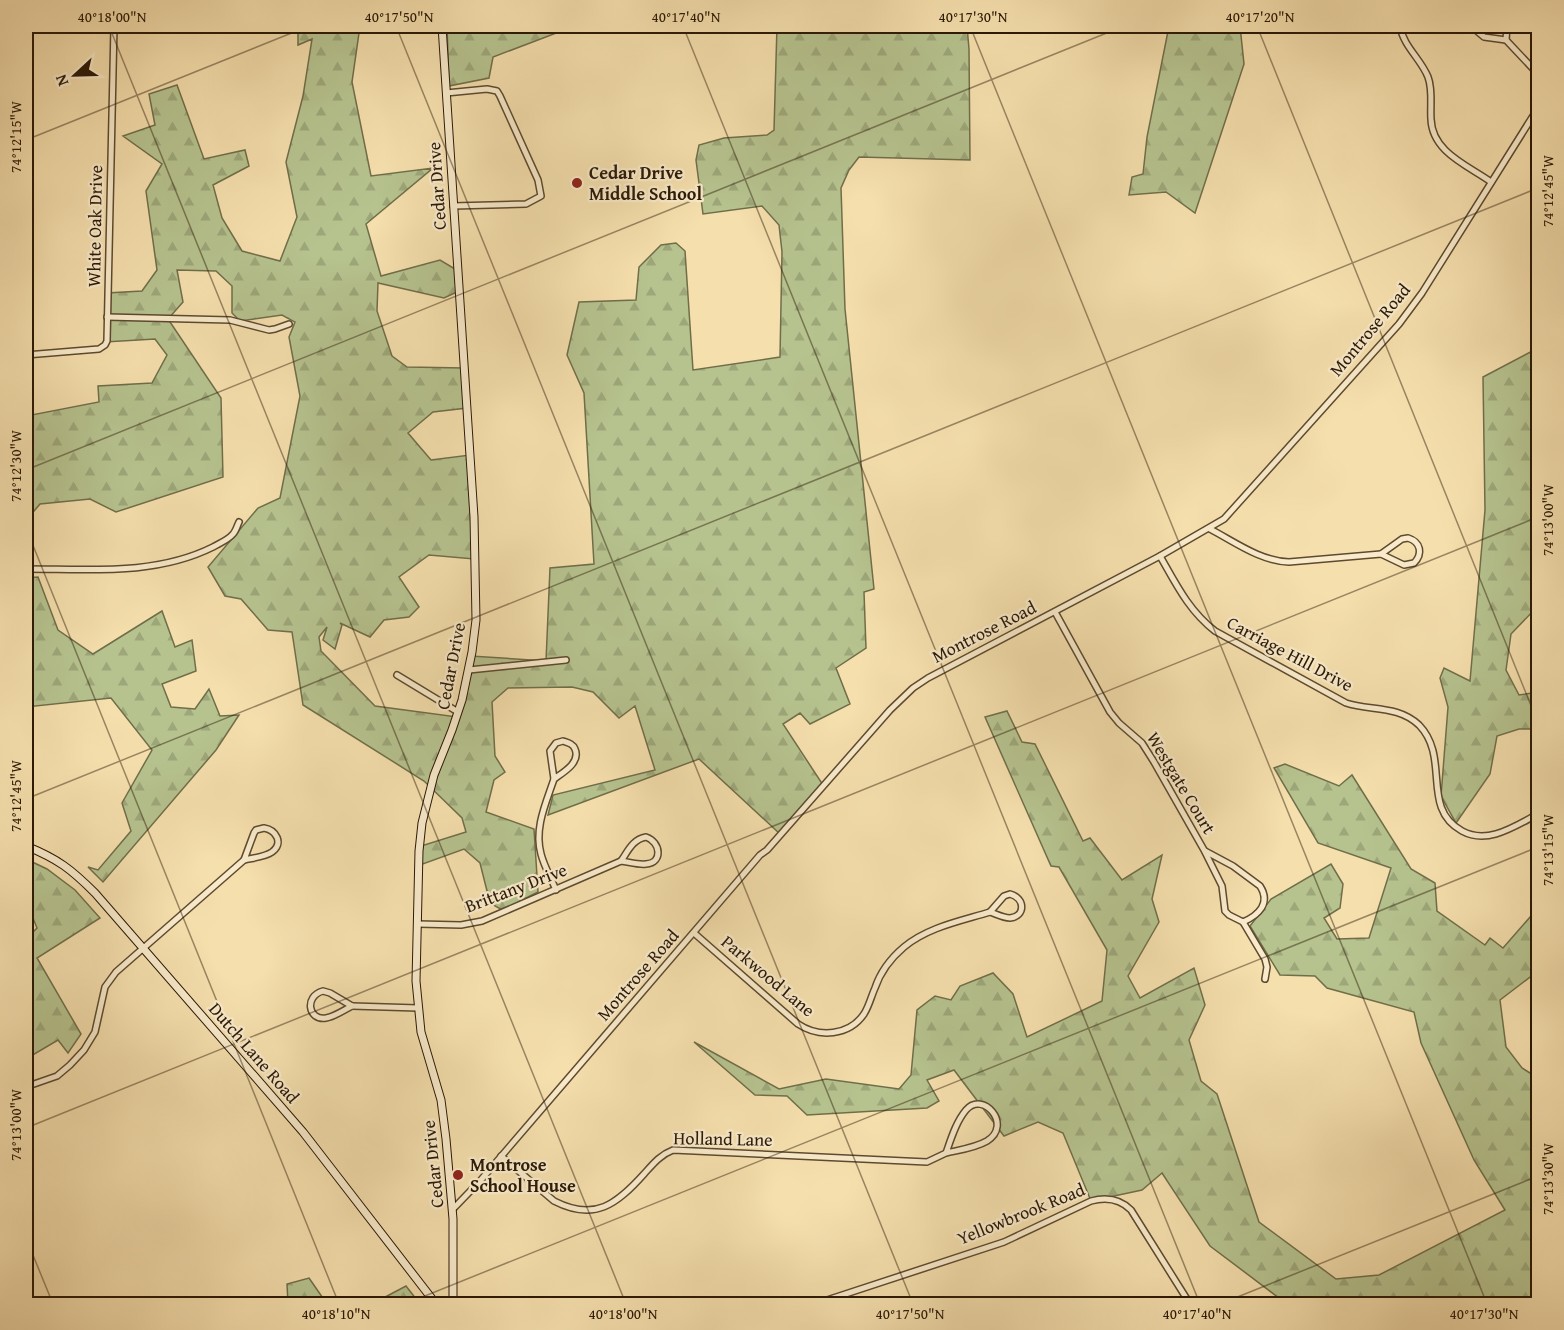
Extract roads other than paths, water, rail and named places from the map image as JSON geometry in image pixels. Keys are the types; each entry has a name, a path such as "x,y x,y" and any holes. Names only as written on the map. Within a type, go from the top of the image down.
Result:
{"street":[{"name":"White Oak Drive","path":"26,356 102,347 107,341 114,26"},
{"name":"Cedar Drive","path":"442,26 475,552 476,620 469,670 458,712 434,775 422,823 419,851 417,981 421,1032 441,1100 453,1209 453,1305"},
{"path":"1400,26 1400,31 1407,44 1430,81 1431,126 1437,143 1491,182"},
{"path":"1471,26 1484,37 1506,40 1539,74"},
{"path":"1506,40 1507,26"},
{"path":"446,93 487,89 496,91 537,180 541,196 530,203 453,206"},
{"name":"Montrose Road","path":"453,1209 466,1197 760,855 767,850 899,700 928,678 1160,556 1224,519 1399,324 1422,293 1539,108"},
{"path":"107,317 230,320 268,330 288,324"},
{"path":"26,569 112,569 165,564 223,542 234,533 239,522"},
{"path":"1210,529 1256,554 1276,561 1289,562 1381,554 1411,565 1417,560 1420,548 1415,541 1408,538 1402,539 1381,554"},
{"name":"Carriage Hill Drive","path":"1160,556 1186,602 1201,620 1215,631 1346,703 1398,712 1418,725 1428,737 1433,750 1441,809 1458,829 1474,835 1490,836 1539,814"},
{"name":"Westgate Court","path":"1055,612 1110,711 1119,723 1146,747 1222,886 1225,911 1244,922 1265,959 1267,967 1265,979"},
{"path":"469,670 566,660"},
{"path":"397,675 458,712"},
{"path":"554,779 571,766 576,759 574,747 567,742 559,742 550,751 554,779 542,816 539,836 541,855 556,890"},
{"path":"26,1085 57,1076 70,1065 84,1050 95,1032 105,987 116,972 244,860 273,852 278,843 274,832 266,828 256,831 244,860"},
{"name":"Brittany Drive","path":"418,924 477,923 621,861 648,864 656,859 658,847 650,838 639,839 634,842 621,861"},
{"name":"Dutch Lane Road","path":"26,846 69,868 95,893 303,1132 436,1305"},
{"name":"Westgate Court","path":"1204,850 1233,866 1260,886 1263,891 1265,899 1262,909 1244,922"},
{"name":"Parkwood Lane","path":"694,933 798,1024 817,1033 832,1033 847,1029 863,1016 882,972 905,946 915,939 935,929 990,912 1006,895 1017,896 1021,902 1021,910 1013,917 1003,917 990,912"},
{"path":"352,1006 323,991 313,997 310,1006 317,1017 324,1018 352,1006 418,1008"},
{"name":"Holland Lane","path":"501,1156 554,1201 566,1207 586,1210 601,1208 618,1200 628,1192 656,1159 673,1150 922,1162 982,1144 991,1138 997,1129 996,1116 991,1109 976,1105 965,1111 952,1134 946,1153"},
{"name":"Yellowbrook Road","path":"815,1305 1004,1242 1091,1201 1106,1198 1122,1203 1131,1210 1190,1305"}],"place":[{"name":"Cedar Drive Middle School","path":"577,183"},
{"name":"Montrose School House","path":"458,1175"}]}
